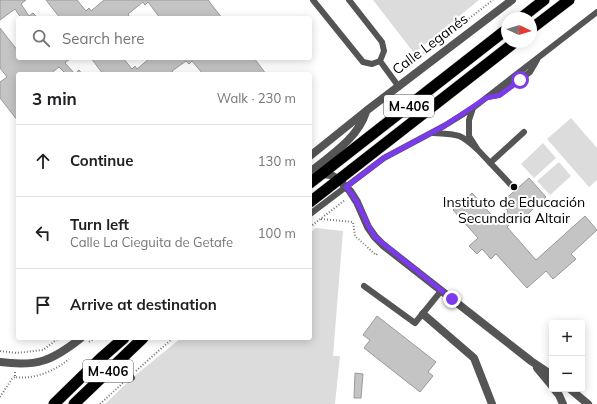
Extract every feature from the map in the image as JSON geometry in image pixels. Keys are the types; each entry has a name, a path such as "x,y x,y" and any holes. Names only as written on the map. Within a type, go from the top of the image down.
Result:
{"highway":[{"path":"529,12 544,0"},
{"path":"537,24 569,0"},
{"name":"M-406","path":"312,182 501,34"},
{"name":"M-406","path":"312,201 343,183 508,48"},
{"name":"M-406","path":"54,404 89,369 122,340"},
{"name":"M-406","path":"74,404 142,340"}],"street":[{"name":"Calle Leganés","path":"312,154 366,111 512,0"},
{"path":"312,170 358,131 366,111"},
{"path":"322,174 331,175 343,183 357,202 368,227 375,237 441,291 531,361 549,373"},
{"path":"423,314 474,358 492,404"},
{"path":"0,362 33,363 44,361 59,354 78,340"},
{"path":"531,361 549,382"},
{"path":"556,392 563,404"},
{"path":"574,392 588,404"}],"lane":[{"path":"313,0 363,62 372,64 380,61 384,51 382,42 349,0"},
{"path":"312,212 343,183 384,158 431,133 473,108 486,98 500,95 530,72 538,58 597,12"},
{"path":"380,61 399,87"},
{"path":"473,108 469,120 469,136 478,150"},
{"path":"490,163 524,132"},
{"path":"431,133 453,134 465,138 511,185"},
{"path":"364,286 415,323 441,291"},
{"path":"118,361 131,377"}],"path":[{"path":"312,226 348,199"},
{"path":"0,351 16,353 43,350 56,340"},
{"path":"100,404 171,340"},
{"path":"0,396 12,378 15,377"}],"shaded area":[{"path":"373,0 479,0 414,53"},
{"path":"571,118 597,148 597,180 589,187 547,139"},
{"path":"543,143 556,158 534,178 521,164"},
{"path":"559,162 571,176 550,195 537,181"},
{"path":"316,228 343,231 333,356 340,356 335,404 105,404 132,378 179,340 312,340 312,231"}],"building":[{"path":"0,0 26,0 21,4 29,16 20,16 15,9 0,20"},
{"path":"46,0 77,0 86,11 89,8 91,11 104,0 208,0 220,16 158,16 148,2 145,5 143,2 128,14 129,16 58,16"},
{"path":"33,13 36,16 29,16"},
{"path":"0,28 16,48 16,60 69,60 65,63 73,72 64,72 59,67 53,72 16,72 16,118 0,98 0,82 7,77 0,68"},
{"path":"92,60 125,60 132,69 135,66 137,69 148,60 256,60 264,72 201,72 192,61 189,64 186,61 173,72 102,72"},
{"path":"529,178 546,197 519,222 516,219 507,227 536,260 585,216 597,230 571,254 576,259 553,279 546,271 527,288 496,254 491,259 482,249 477,254 469,246 478,238 453,210 472,193 497,221 508,211 501,203"},
{"path":"377,316 436,362 428,372 433,376 420,392 364,348 370,340 363,335"},
{"path":"355,373 363,374 361,398 354,398"}],"place":[{"name":"Instituto de Educación Secundaria Altair","path":"514,187"}],"route":[{"path":"452,299 383,245 375,237 368,227 357,202 346,187 384,158 444,126 486,98 500,95 520,80"}]}
